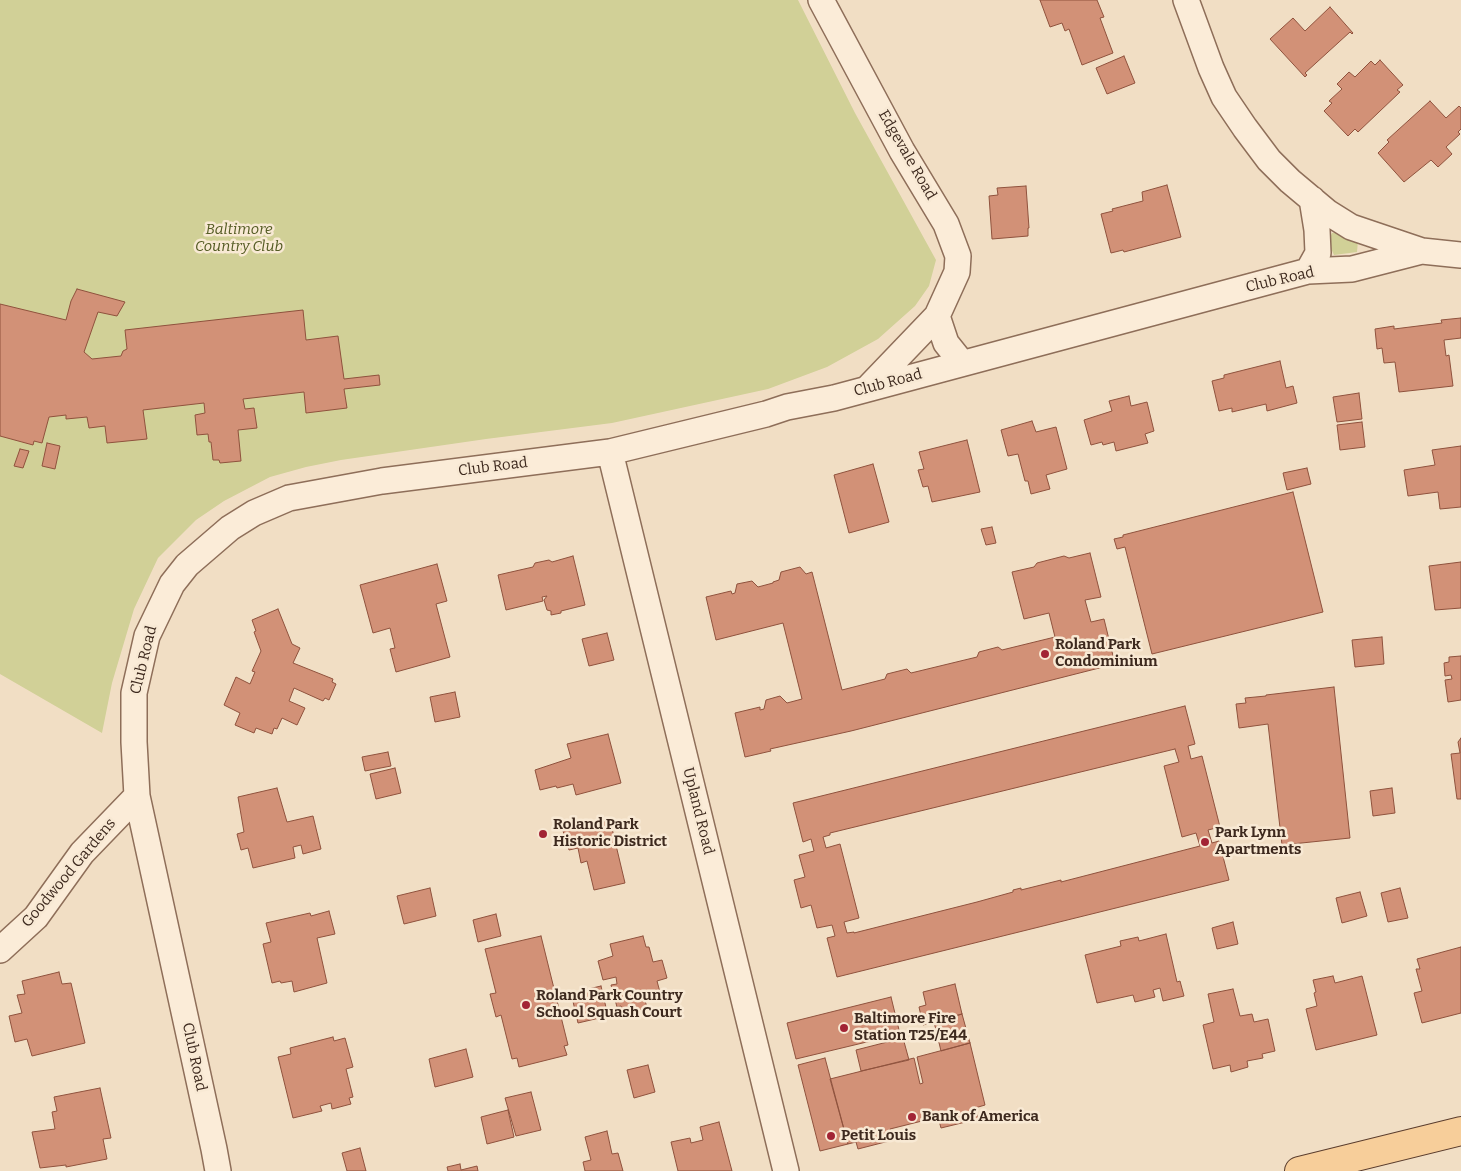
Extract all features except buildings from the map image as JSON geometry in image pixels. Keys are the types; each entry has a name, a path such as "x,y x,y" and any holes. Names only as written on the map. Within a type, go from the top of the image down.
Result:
{"main road":[{"path":"1299,1171 1461,1131"}],"street":[{"name":"Edgevale Road","path":"822,0 902,151 946,224 958,256 958,272 938,316 868,388"},
{"name":"Club Road","path":"1186,0 1210,68 1224,97 1269,160 1290,181 1327,212 1351,227 1422,251 1461,255"},
{"path":"1308,271 1318,253 1317,230 1312,199"},
{"name":"Club Road","path":"218,1171 137,796 134,693 147,636 172,584 187,565 230,528 254,513 289,498 382,481 610,452 766,414 787,407 834,398 1308,271 1352,269 1422,251"},
{"path":"938,316 946,343 962,363"},
{"name":"Upland Road","path":"610,452 786,1171"},
{"name":"Goodwood Gardens","path":"0,950 36,917 82,853 137,796"}],"green space":[{"name":"Baltimore Country Club","path":"0,0 798,0 855,113 936,260 929,286 915,306 878,339 827,367 768,389 612,423 486,439 341,460 306,467 270,477 224,501 196,520 158,558 134,609 112,683 102,733 0,674"},
{"path":"1338,232 1358,241 1357,252 1334,255 1328,242 1332,233"}],"place":[{"name":"Roland Park Condominium","path":"1045,654"},
{"name":"Roland Park Historic District","path":"543,834"},
{"name":"Park Lynn Apartments","path":"1205,842"},
{"name":"Roland Park Country School Squash Court","path":"526,1005"},
{"name":"Baltimore Fire Station T25/E44","path":"844,1028"},
{"name":"Bank of America","path":"912,1117"},
{"name":"Petit Louis","path":"831,1136"}]}
